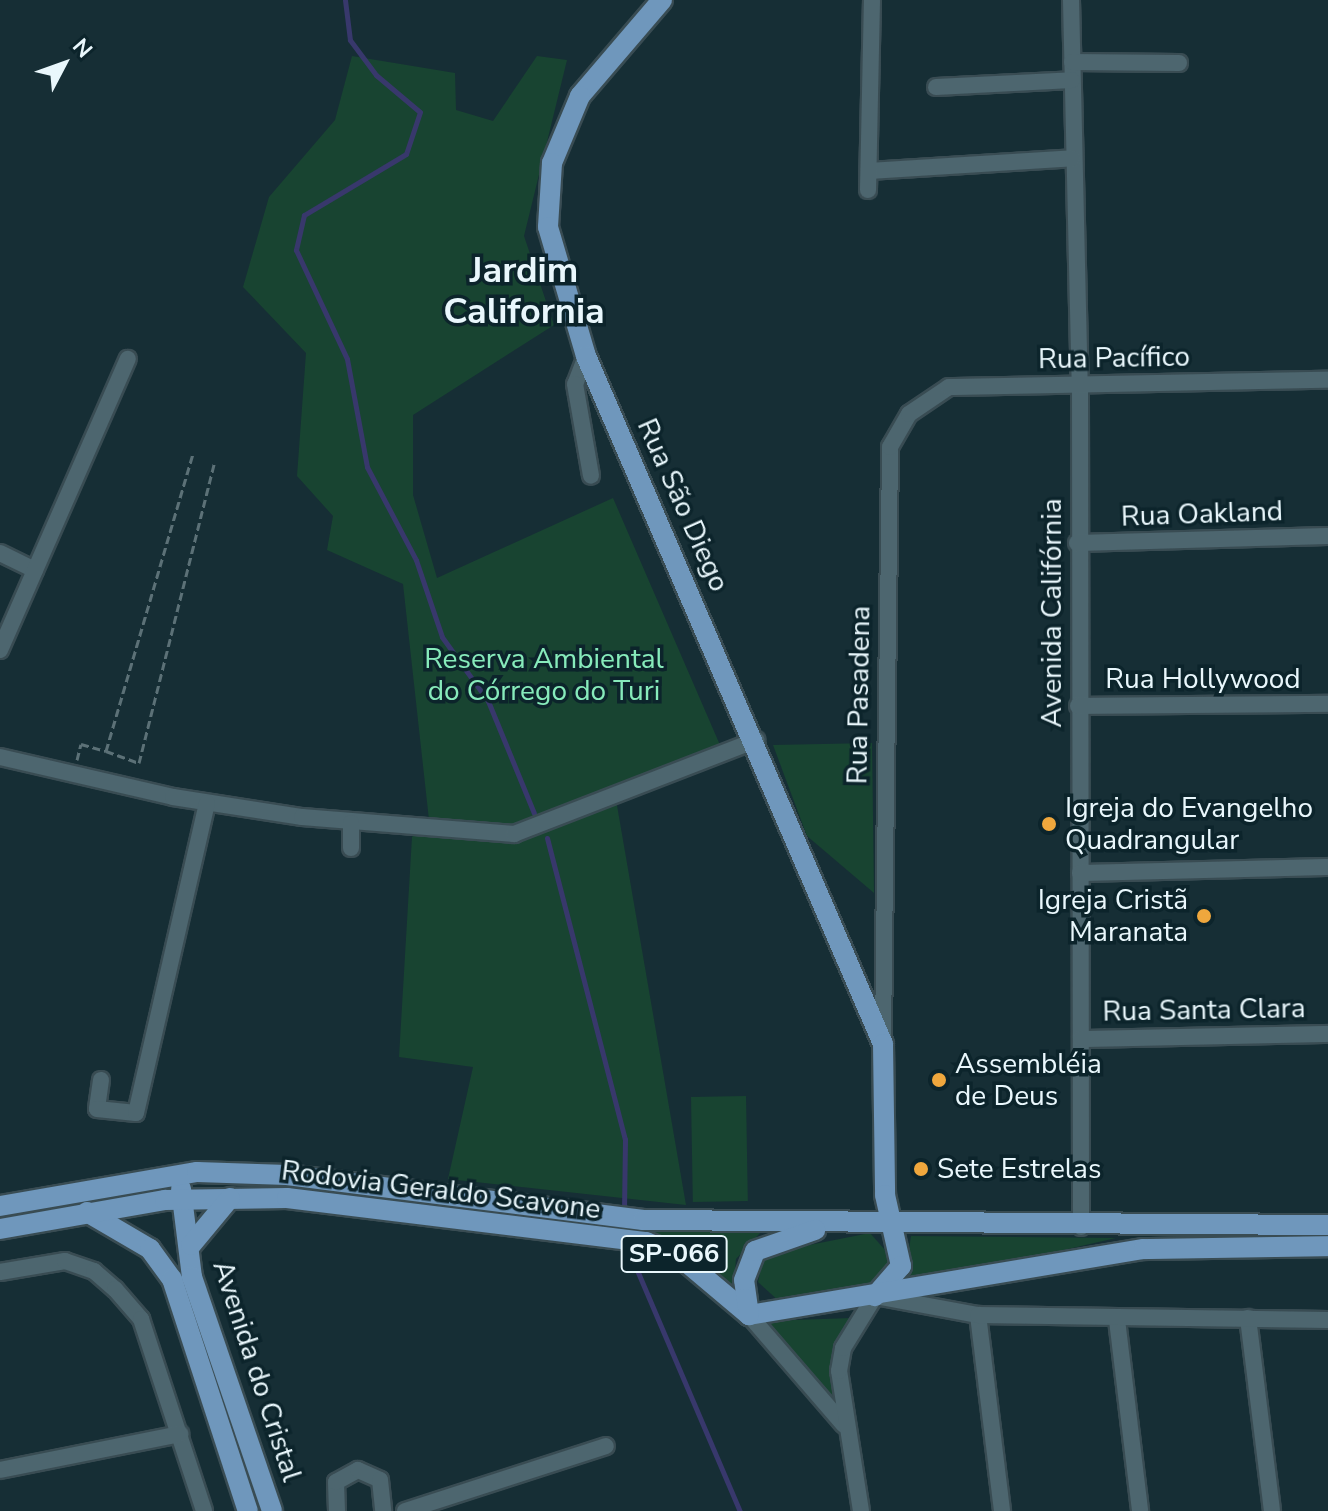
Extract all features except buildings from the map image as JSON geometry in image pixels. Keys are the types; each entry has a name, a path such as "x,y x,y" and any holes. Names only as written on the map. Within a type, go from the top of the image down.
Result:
{"main road":[{"name":"Rua São Diego","path":"655,2 580,96 552,163 548,227 586,356 756,740 883,1044"},
{"name":"Rua Pasadena","path":"875,1296 901,1266 889,1225 883,1044"},
{"name":"Rodovia Geraldo Scavone","path":"0,1206 178,1175 287,1175 643,1220 1081,1227 1328,1225"},
{"name":"Avenida do Cristal","path":"178,1175 191,1245 192,1277 272,1511"},
{"name":"Rodovia Geraldo Scavone","path":"0,1229 87,1212 183,1199 230,1198 646,1242 679,1256 749,1315"},
{"path":"191,1245 230,1198"},
{"name":"Avenida do Cristal","path":"87,1212 150,1249 172,1279 248,1511"},
{"path":"858,1223 764,1243 747,1261 749,1315 1144,1249 1328,1246"}],"street":[{"path":"868,190 872,0"},
{"name":"Avenida Califórnia","path":"1071,0 1080,385 1077,543 1081,1227"},
{"path":"1072,62 1179,63"},
{"path":"936,87 1072,80"},
{"path":"869,171 1073,158"},
{"path":"586,356 575,384 591,476"},
{"path":"0,650 128,359"},
{"name":"Rua Pacífico","path":"909,414 949,387 1328,380"},
{"name":"Rua Pasadena","path":"883,1044 890,447 909,414"},
{"name":"Rua Oakland","path":"1077,543 1328,536"},
{"path":"0,553 35,570"},
{"name":"Rua Hollywood","path":"1078,706 1328,704"},
{"path":"0,757 74,776 207,803 351,823 522,833 756,740"},
{"path":"101,1080 97,1109 136,1113 207,803"},
{"path":"351,823 351,848"},
{"path":"1080,873 1328,867"},
{"path":"858,984 883,981"},
{"name":"Rua Santa Clara","path":"1081,1039 1328,1034"},
{"path":"0,1272 65,1261 94,1271 115,1289 141,1319 204,1511"},
{"path":"861,1511 845,1426 843,1348 875,1296 978,1315 1117,1320 1328,1320"},
{"path":"749,1315 845,1426"},
{"path":"978,1315 1002,1511"},
{"path":"1248,1318 1272,1511"},
{"path":"1117,1320 1140,1511"},
{"path":"0,1470 180,1434"},
{"path":"405,1511 606,1446"},
{"path":"337,1511 336,1482 358,1470 380,1480 383,1511"}],"path":[{"path":"106,751 193,453"},
{"path":"74,776 81,744 139,763 215,461"}],"green space":[{"name":"Reserva Ambiental do Córrego do Turi","path":"352,56 455,73 456,110 493,121 537,56 567,60 524,236 554,325 413,415 413,495 437,578 613,498 720,745 614,788 686,1205 448,1179 473,1067 399,1057 412,837 429,820 403,584 327,550 333,516 297,476 306,353 243,287 269,197 335,120"},
{"path":"872,743 874,893 807,836 773,745"},
{"path":"746,1096 748,1201 693,1202 691,1097"},
{"path":"622,1228 761,1232 736,1259 733,1295 642,1232"},
{"path":"870,1233 893,1259 881,1282 780,1302 758,1282 764,1254"},
{"path":"911,1236 1116,1238 903,1287"},
{"path":"852,1318 832,1362 834,1402 766,1321"}],"waterway":[{"path":"345,0 350,40 376,75 420,112 406,154 304,215 296,250 347,359 367,467 416,560 442,637 488,701 534,813"},
{"path":"547,838 625,1139 624,1208"},
{"path":"628,1249 740,1511"}],"place":[{"name":"Igreja do Evangelho Quadrangular","path":"1049,824"},
{"name":"Igreja Cristã Maranata","path":"1204,916"},
{"name":"Assembléia de Deus","path":"939,1080"},
{"name":"Sete Estrelas","path":"921,1169"}],"district":[{"name":"Jardim California","path":"524,290"}]}
